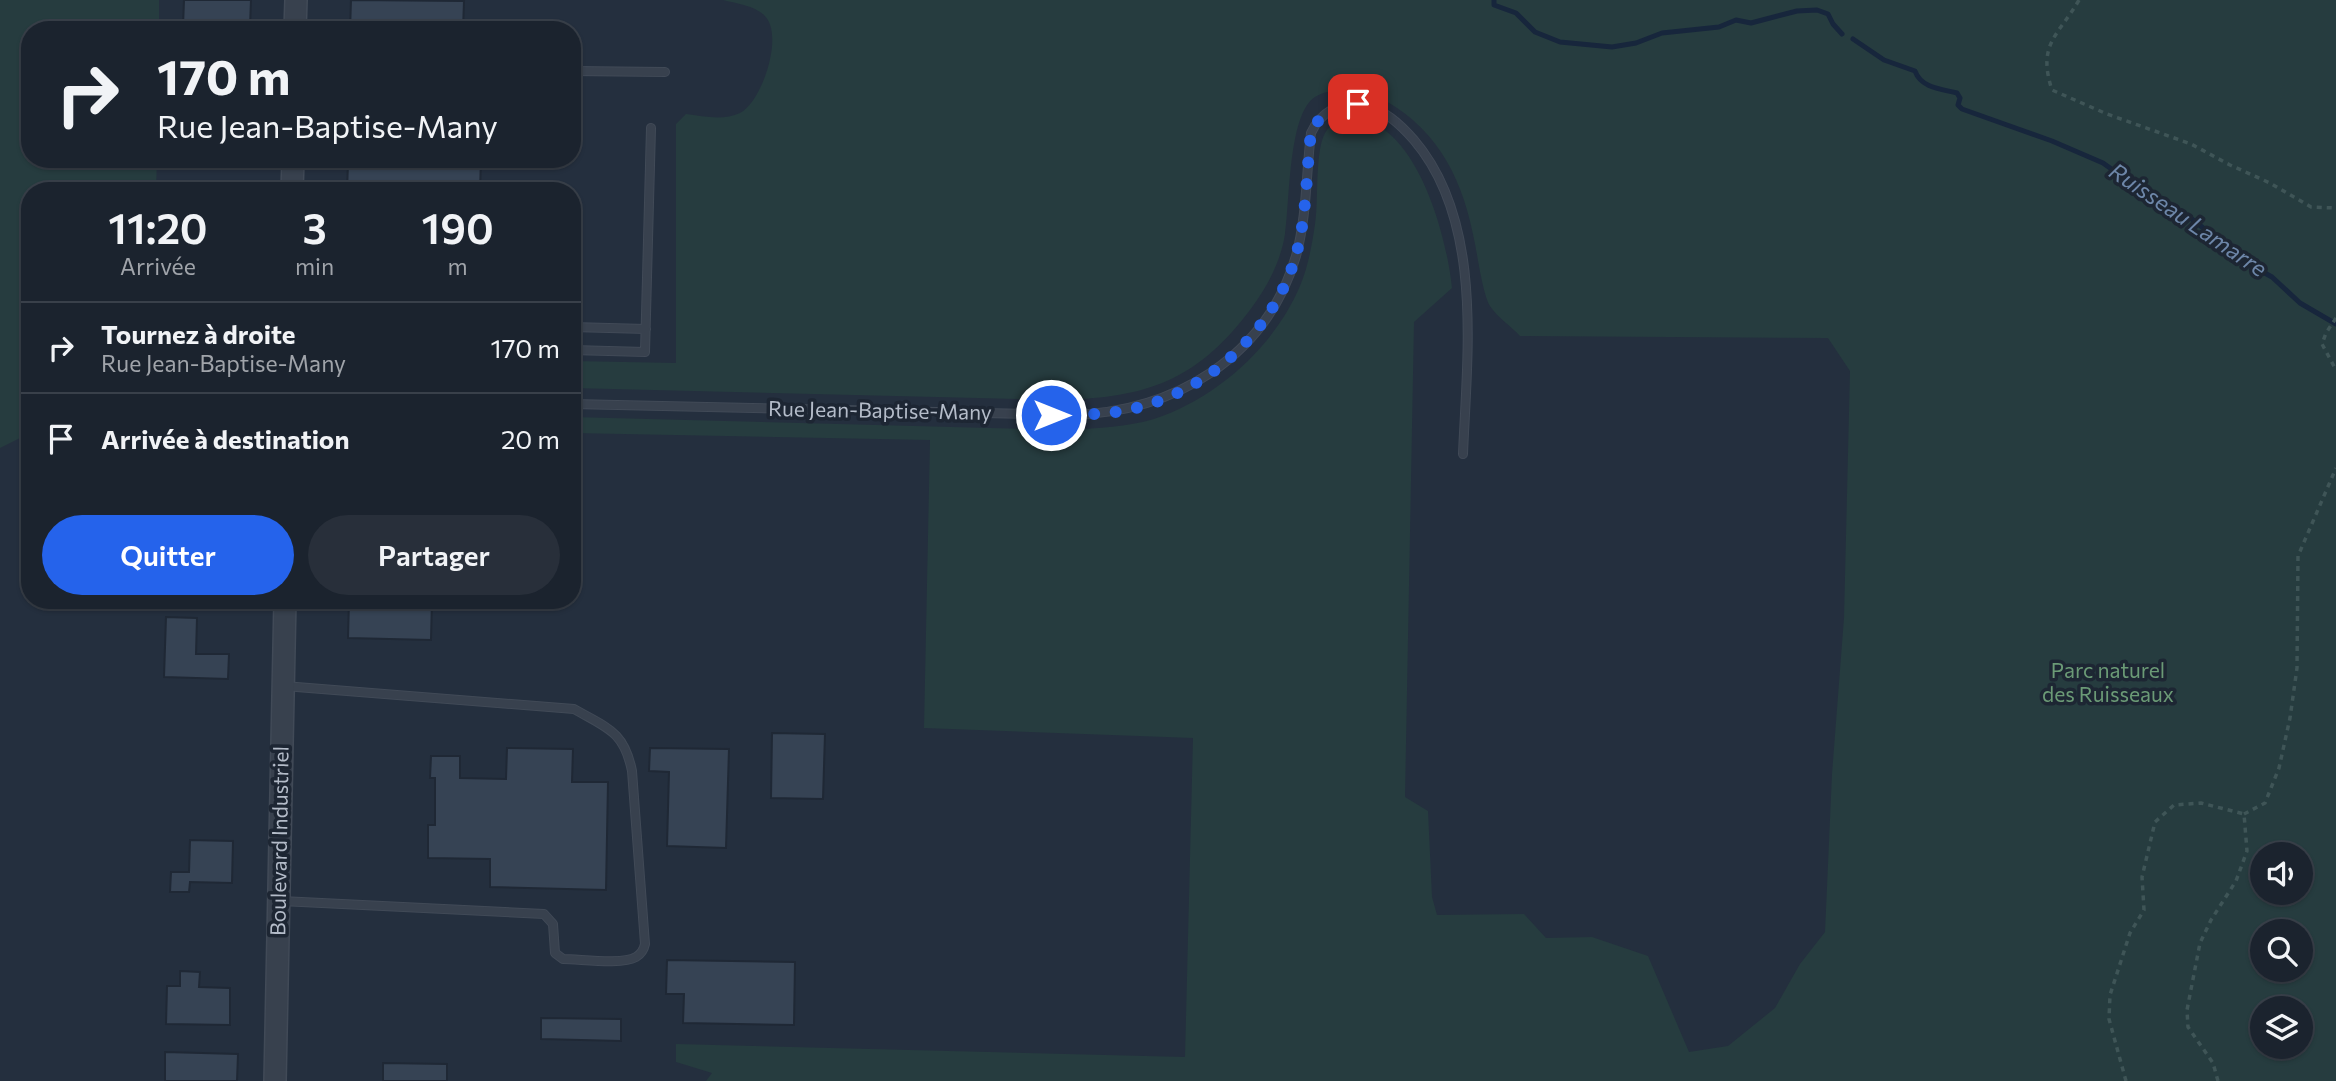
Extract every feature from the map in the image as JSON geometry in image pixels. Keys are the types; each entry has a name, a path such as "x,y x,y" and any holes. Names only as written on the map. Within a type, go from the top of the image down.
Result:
{"street":[{"path":"295,21 296,0"},
{"name":"Boulevard Industriel","path":"275,1081 285,609"}],"lane":[{"path":"581,71 665,72"},
{"name":"Rue Jean-Baptise-Many","path":"581,404 1071,415 1115,412 1157,401 1179,392 1218,367 1238,351 1270,312 1289,276 1301,237 1311,133 1317,120 1329,111 1358,104 1380,111 1403,128 1432,167 1451,208 1464,264 1467,307 1463,454"},
{"path":"581,350 645,352 650,128"},
{"path":"581,327 646,329"},
{"path":"278,901 544,914 553,924 555,953 564,959 624,960 636,957 644,950 645,944 632,771 628,751 616,733 574,709 283,685"}],"path":[{"path":"2080,0 2053,37 2046,71 2052,90 2190,144 2230,166 2270,183 2311,207 2336,208"},
{"path":"2336,318 2322,344 2336,370"},
{"path":"2126,1081 2109,1019 2110,995 2130,933 2144,910 2142,877 2155,822 2174,805 2201,803 2244,814 2265,803 2279,768 2297,668 2298,556 2336,468"},
{"path":"2218,1081 2213,1063 2188,1027 2187,1010 2200,943 2236,881 2248,851 2244,814"}],"green space":[{"path":"0,0 159,0 159,21 21,21 21,168 157,168 156,182 21,182 21,438 0,448"},
{"name":"Parc naturel des Ruisseaux","path":"723,0 2336,0 2336,1081 706,1081 712,1073 676,1062 676,1044 1185,1057 1193,738 924,728 930,440 581,433 581,417 1070,430 1154,419 1200,398 1221,384 1259,349 1275,330 1300,286 1311,248 1323,138 1334,124 1352,118 1381,128 1399,143 1414,165 1436,216 1444,242 1452,288 1414,322 1405,797 1428,811 1432,897 1437,915 1524,914 1546,938 1592,937 1648,956 1689,1052 1728,1046 1775,1008 1800,964 1825,932 1832,774 1844,618 1850,371 1828,338 1520,336 1496,314 1487,301 1464,200 1457,180 1435,144 1422,128 1386,101 1360,92 1341,90 1315,97 1306,106 1300,121 1292,160 1283,246 1264,290 1223,341 1203,359 1161,384 1113,396 1057,400 581,388 581,361 676,363 676,124 686,114 720,117 740,113 756,96 768,67 772,37 770,24 760,12"}],"building":[{"path":"184,0 251,0 250,21 183,21"},
{"path":"351,0 464,1 463,21 350,21"},
{"path":"348,168 481,168 480,182 347,182"},
{"path":"349,609 432,609 431,640 348,638"},
{"path":"166,617 197,618 196,654 229,654 228,679 164,677"},
{"path":"772,733 825,734 823,799 771,798"},
{"path":"507,748 573,749 572,782 608,782 606,890 490,887 490,859 428,858 428,825 435,825 435,778 430,778 431,756 460,756 460,778 506,779"},
{"path":"650,748 729,749 726,848 667,846 669,772 649,771"},
{"path":"190,840 233,841 232,883 190,882 189,892 170,892 171,872 189,872"},
{"path":"667,960 795,962 794,1025 683,1023 684,994 666,994"},
{"path":"180,971 200,972 199,987 230,988 230,1025 166,1024 167,986 180,986"},
{"path":"541,1018 621,1019 621,1041 541,1039"},
{"path":"165,1052 238,1054 237,1081 165,1081"},
{"path":"383,1063 447,1064 447,1081 383,1081"}],"waterway":[{"name":"Ruisseau Lamarre","path":"1494,0 1494,5 1516,13 1535,32 1560,42 1612,47 1636,43 1662,33 1719,27 1736,20 1751,23 1797,11 1817,10 1828,14 1842,34"},
{"name":"Ruisseau Lamarre","path":"1853,39 1884,60 1915,71 1927,84 1957,93 1960,98 1958,105 1962,109 2052,141 2103,163 2156,201 2188,216 2234,256 2272,277 2300,303 2336,324"}],"route":[{"path":"1051,415 1094,414 1137,408 1197,382 1238,351 1270,312 1296,256 1301,237 1311,133 1317,120 1329,111 1358,104"}]}
